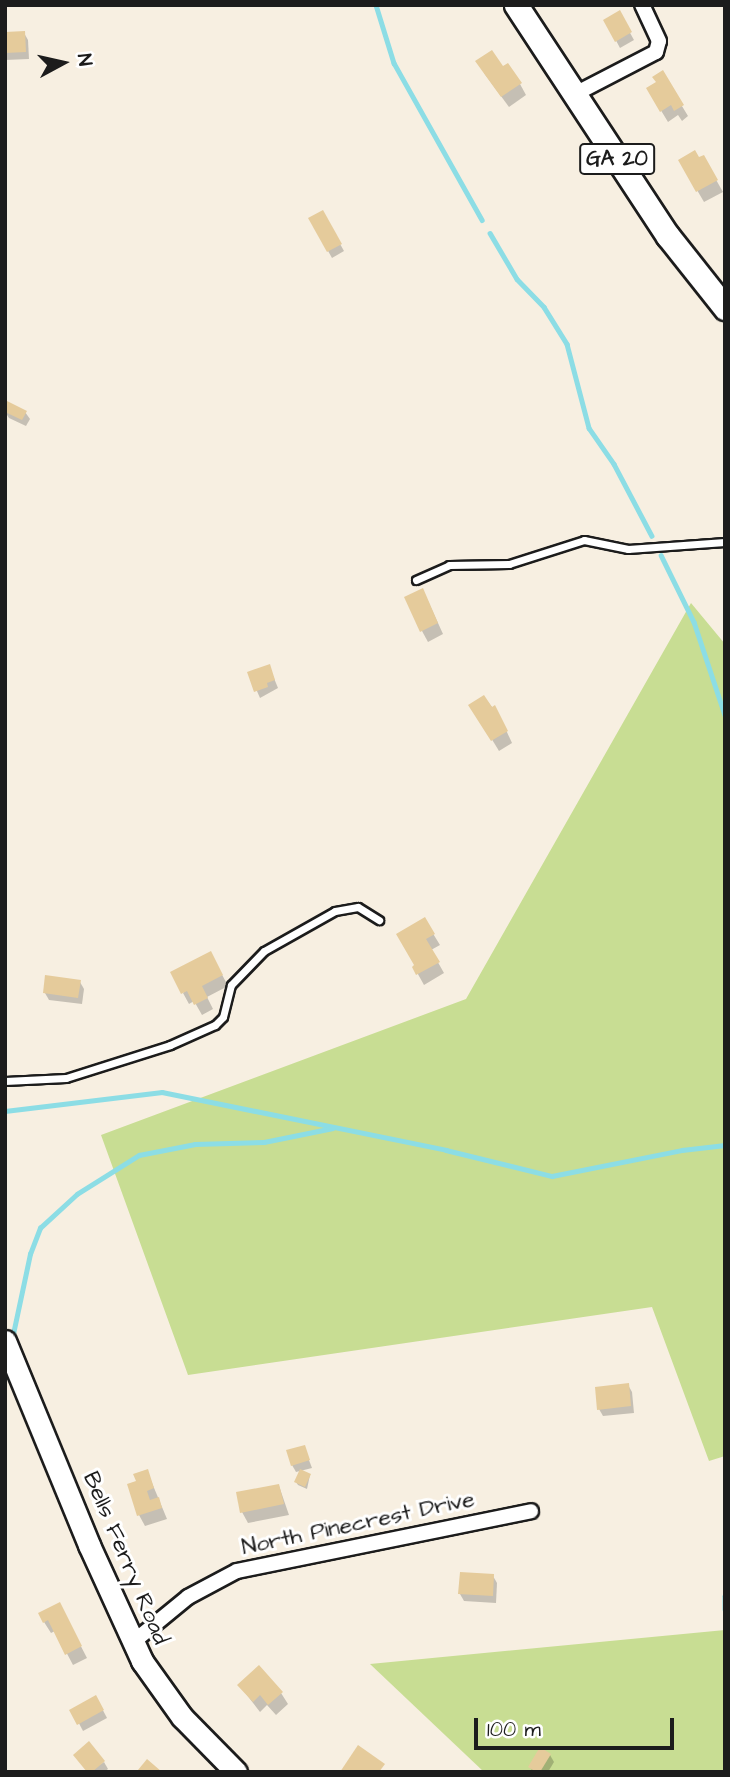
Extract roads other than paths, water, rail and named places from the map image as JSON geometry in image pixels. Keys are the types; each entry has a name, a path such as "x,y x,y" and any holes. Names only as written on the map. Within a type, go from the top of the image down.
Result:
{"main road":[{"name":"GA 20","path":"516,5 668,236 725,308"},
{"name":"Bells Ferry Road","path":"5,1341 132,1643 158,1688 236,1772"}],"street":[{"path":"575,94 656,52 659,41 642,5"},
{"name":"North Pinecrest Drive","path":"132,1643 188,1597 237,1571 531,1511"}],"lane":[{"path":"416,580 450,565 509,564 584,540 628,548 725,542"},
{"path":"5,1081 66,1078 170,1045 215,1024 223,1017 231,985 264,951 335,911 358,907 379,920"}],"waterway":[{"path":"376,5 394,63 482,220"},
{"path":"490,233 517,279 544,307 567,344 589,428 614,464 652,536"},
{"path":"661,555 694,622 725,715"},
{"path":"5,1111 162,1092 446,1150 552,1176 682,1150 725,1145"},
{"path":"13,1334 30,1254 40,1228 77,1194 139,1155 195,1144 264,1142 333,1128"},
{"path":"725,1596 725,1609"}]}
